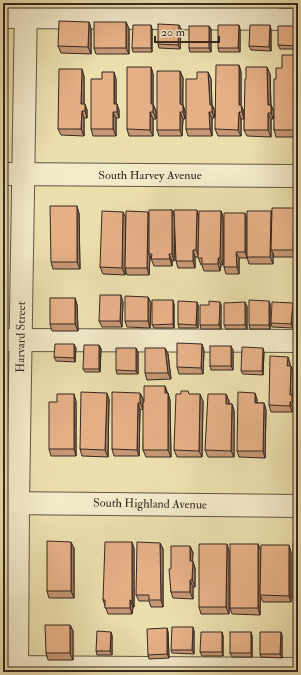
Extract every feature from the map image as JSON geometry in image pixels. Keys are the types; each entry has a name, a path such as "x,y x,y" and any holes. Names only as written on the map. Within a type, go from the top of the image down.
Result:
{"street":[{"path":"3,16 26,10 298,19"},
{"name":"Harvard Street","path":"12,669 10,503 13,174 26,10"},
{"name":"South Harvey Avenue","path":"13,174 298,176"},
{"path":"12,340 298,341"},
{"name":"South Highland Avenue","path":"10,503 298,506"},
{"path":"12,669 298,669"}],"building":[{"path":"59,21 89,22 88,47 58,46"},
{"path":"94,22 126,22 126,48 94,48"},
{"path":"158,24 179,25 178,45 158,44"},
{"path":"133,25 151,25 151,48 132,48"},
{"path":"218,25 239,25 238,48 218,48"},
{"path":"250,25 270,25 269,47 249,46"},
{"path":"189,26 209,26 209,48 189,48"},
{"path":"278,26 298,26 298,46 278,45"},
{"path":"282,55 297,55 297,130 274,130 274,79 276,79 276,68 282,68"},
{"path":"216,65 239,65 239,105 241,105 242,112 239,112 238,130 215,129"},
{"path":"127,67 151,67 151,104 153,104 153,112 150,112 150,130 127,129"},
{"path":"246,67 267,67 268,105 271,105 271,113 268,113 268,130 244,130"},
{"path":"59,69 82,69 81,104 85,104 85,111 82,111 81,129 58,129"},
{"path":"157,71 180,71 180,104 183,105 183,112 180,112 180,130 157,130"},
{"path":"102,72 114,72 114,104 117,104 117,112 113,112 113,129 91,129 91,79 102,79"},
{"path":"197,72 208,72 210,105 212,105 212,112 209,112 210,129 186,129 186,79 197,79"},
{"path":"50,206 77,206 77,262 51,262"},
{"path":"272,208 294,208 293,250 271,250"},
{"path":"297,208 298,247 296,247"},
{"path":"149,210 172,210 172,254 169,254 170,259 151,259 152,254 149,254"},
{"path":"174,210 197,210 196,250 193,250 193,261 176,261"},
{"path":"102,211 123,212 122,268 100,267"},
{"path":"126,211 148,212 147,268 125,268"},
{"path":"199,211 221,211 220,258 218,258 218,264 202,264 202,258 198,258"},
{"path":"247,211 271,211 270,257 247,257"},
{"path":"224,213 245,213 245,252 236,252 237,267 224,267"},
{"path":"100,295 121,295 120,321 99,321"},
{"path":"125,296 148,297 148,321 125,321"},
{"path":"50,298 75,298 75,324 50,324"},
{"path":"152,300 173,300 173,324 152,325"},
{"path":"249,300 269,301 269,325 249,325"},
{"path":"178,301 197,302 196,325 178,324"},
{"path":"209,301 220,302 219,325 200,325 200,305 209,305"},
{"path":"245,302 245,325 224,325 224,303"},
{"path":"272,302 293,303 291,324 271,323"},
{"path":"296,302 298,302 298,325 296,325"},
{"path":"177,343 202,344 201,368 177,367"},
{"path":"55,344 74,344 74,358 54,357"},
{"path":"84,345 99,345 99,369 83,369"},
{"path":"210,346 231,346 231,366 210,366"},
{"path":"242,347 263,348 262,371 241,371"},
{"path":"116,348 136,348 136,371 116,370"},
{"path":"145,348 165,348 168,373 145,373"},
{"path":"270,356 288,357 287,366 291,366 290,395 292,395 292,402 290,402 290,406 269,405"},
{"path":"144,386 165,386 165,393 168,393 168,450 143,450"},
{"path":"181,391 188,391 189,394 200,394 199,451 174,450 176,394 181,394"},
{"path":"81,392 107,393 105,450 80,449"},
{"path":"112,392 140,393 140,403 138,403 137,450 112,449"},
{"path":"238,392 255,393 255,403 264,403 263,451 237,451"},
{"path":"57,394 74,394 74,449 49,449 49,402 57,402"},
{"path":"208,394 226,394 226,404 232,404 231,451 205,450"},
{"path":"47,541 71,542 71,591 47,591"},
{"path":"105,542 132,542 132,601 130,600 130,608 105,608 105,600 103,600"},
{"path":"137,542 160,543 161,600 149,600 149,595 136,595"},
{"path":"199,544 227,544 226,607 199,607"},
{"path":"230,544 258,544 258,608 230,608"},
{"path":"293,544 298,544 298,598 293,598"},
{"path":"261,545 289,545 289,596 260,595"},
{"path":"171,546 190,546 190,561 193,561 190,592 171,592 169,569 171,569"},
{"path":"45,625 70,625 70,653 46,653"},
{"path":"172,627 193,627 192,650 171,650"},
{"path":"167,628 167,654 148,655 147,629"},
{"path":"97,631 111,632 110,651 96,651"},
{"path":"201,632 222,632 222,652 200,652"},
{"path":"230,632 251,632 251,653 230,653"},
{"path":"260,632 281,632 280,654 260,654"},
{"path":"155,671 181,672 155,672"}]}
